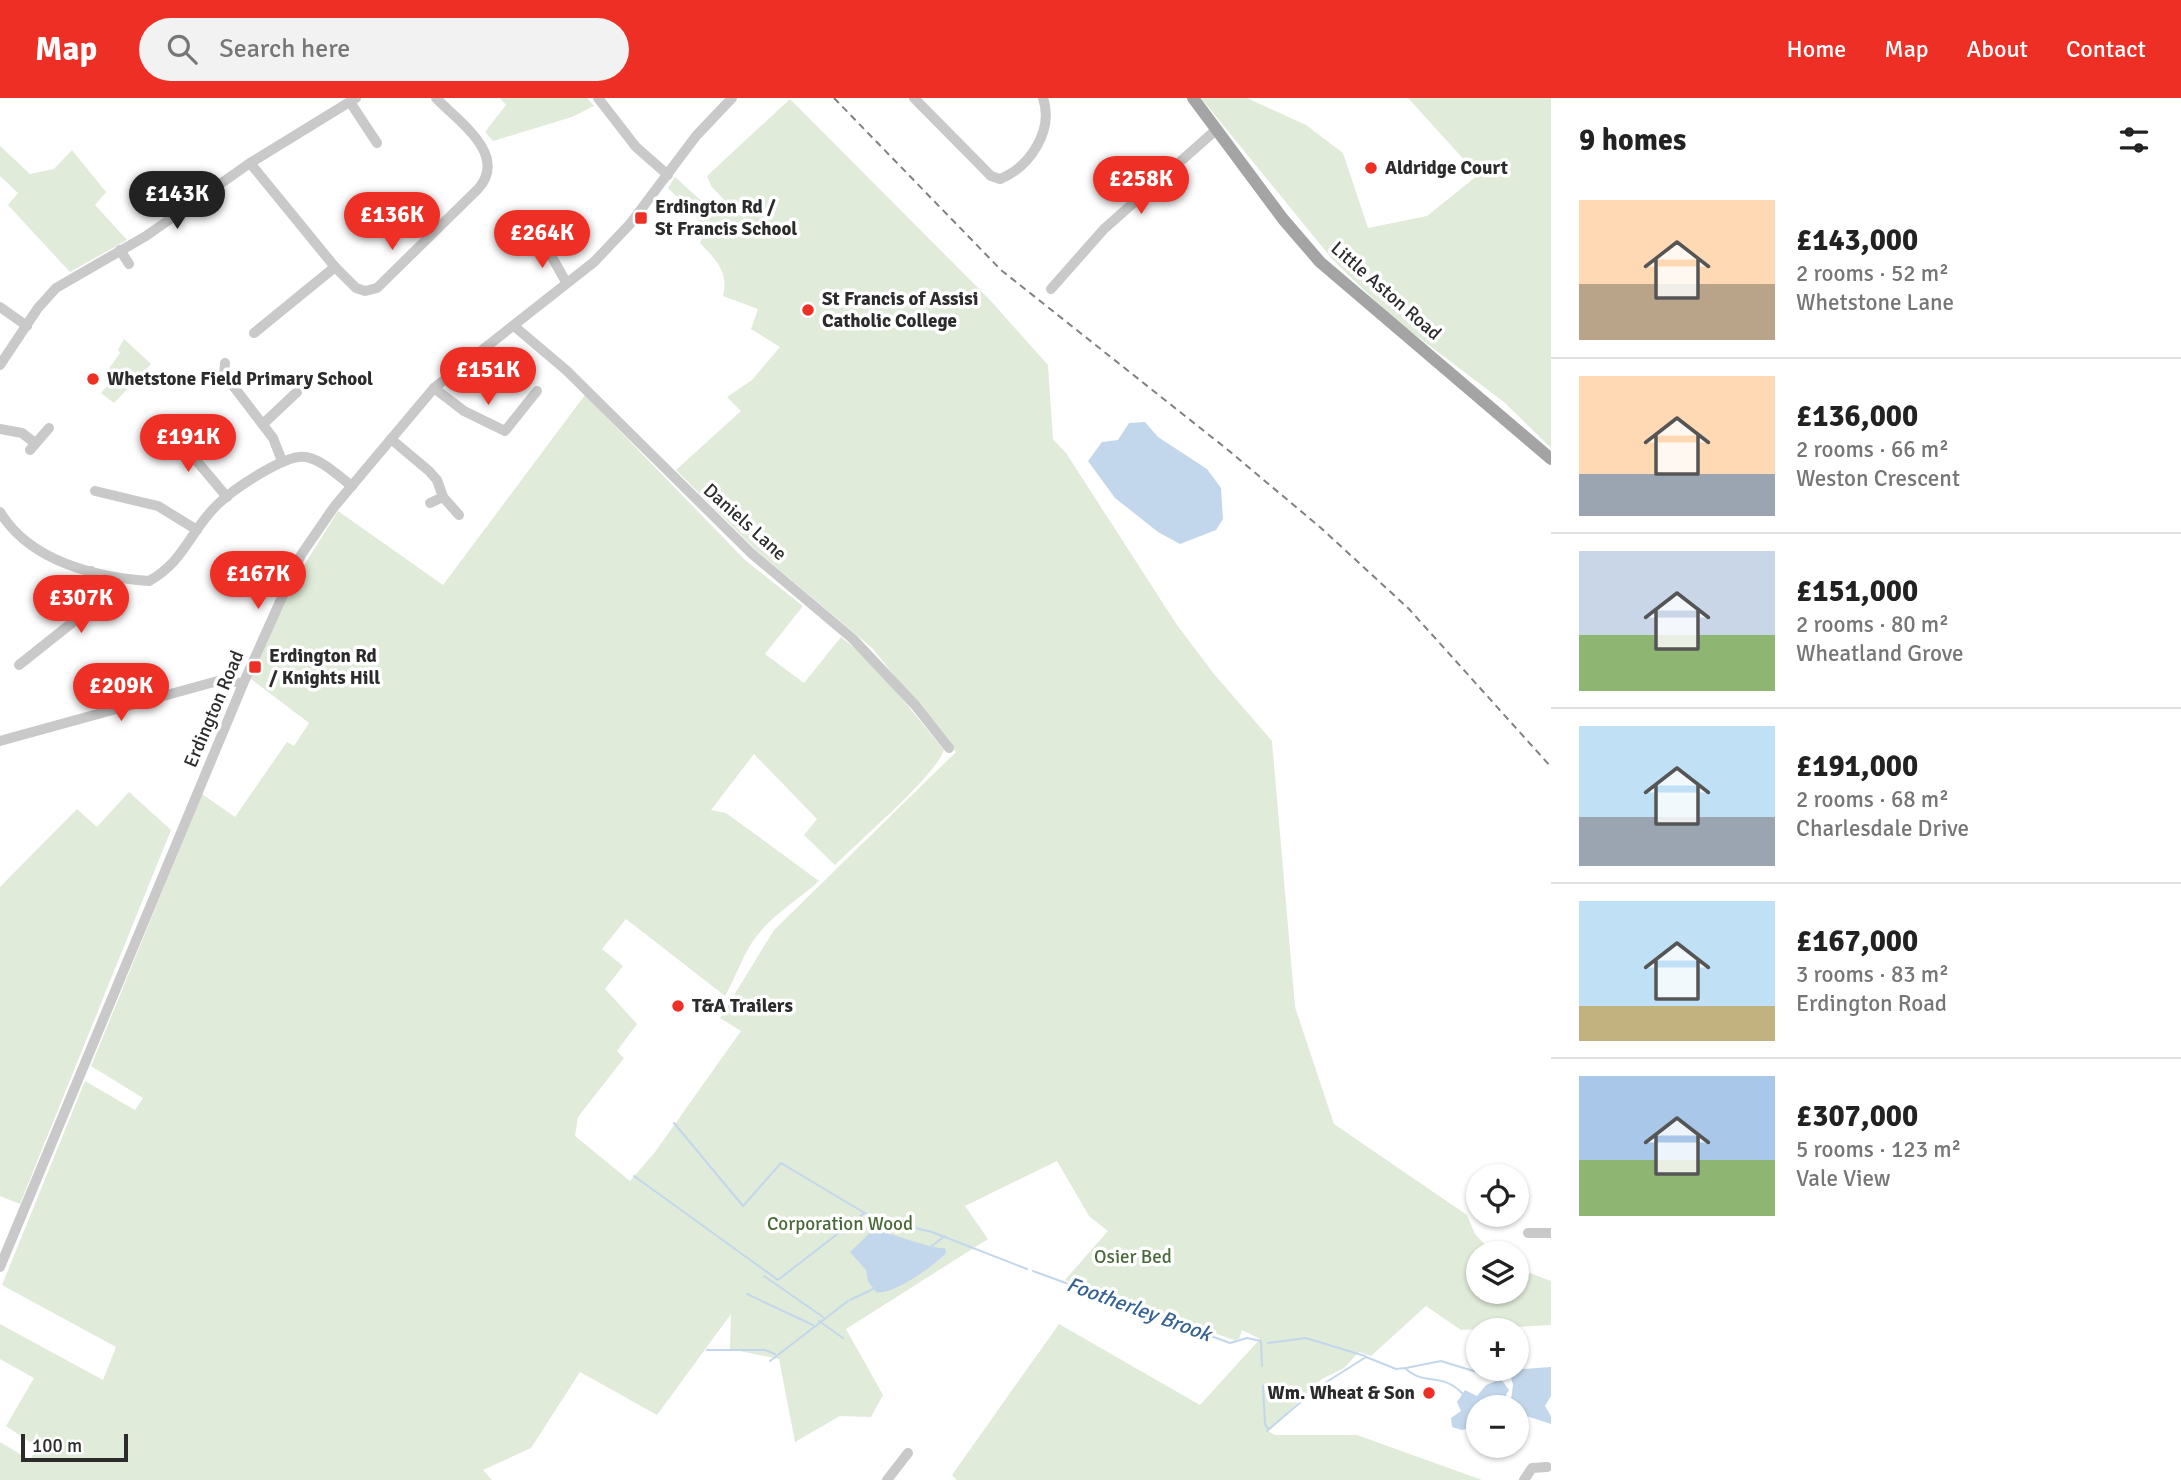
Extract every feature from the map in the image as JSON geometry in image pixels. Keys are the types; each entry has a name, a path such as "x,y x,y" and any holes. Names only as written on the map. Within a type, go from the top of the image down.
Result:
{"main road":[{"name":"Little Aston Road","path":"1193,98 1283,219 1337,279 1458,377 1551,459"}],"street":[{"path":"250,163 335,267 356,288 365,291 377,288 485,181 489,167 487,152 436,98"},
{"path":"598,98 636,147 668,175"},
{"name":"Erdington Road","path":"0,1267 243,684 301,555 352,486 434,388 594,262 630,224 696,136 732,98"},
{"path":"914,98 990,176 1000,179 1040,146 1046,112 1044,98"},
{"path":"0,365 56,288 146,236 250,163 353,100 372,142"},
{"path":"1051,289 1104,229 1217,128"},
{"path":"531,251 547,242 566,282"},
{"path":"120,250 129,264"},
{"path":"254,334 335,267"},
{"path":"0,307 27,326"},
{"name":"Daniels Lane","path":"514,326 566,370 751,553 853,639 915,705 949,748"},
{"path":"222,372 263,424 282,461"},
{"path":"434,388 464,411 505,431 537,391"},
{"path":"263,424 297,392"},
{"path":"519,394 529,402"},
{"path":"156,427 163,421 227,497"},
{"path":"0,429 22,433 33,446 49,428"},
{"path":"391,439 429,471 437,480 443,497 459,514"},
{"path":"0,512 18,537 49,557 91,571 149,581 170,569 215,506 282,461 299,456 312,458 352,486"},
{"path":"94,490 158,506 197,530"},
{"path":"430,503 443,497"},
{"path":"19,665 29,653 78,618 83,608 91,571"},
{"path":"0,741 225,679 243,684"},
{"path":"1528,1233 1551,1233"},
{"path":"887,1480 908,1453"},
{"path":"1524,1480 1532,1468 1547,1467"}],"green space":[{"path":"500,98 587,98 594,106 572,117 493,141 485,132 506,105"},
{"path":"1201,98 1247,98 1306,125 1343,153 1368,228 1427,216 1478,175 1408,98 1551,98 1551,448 1505,403 1393,318 1333,260"},
{"path":"790,99 990,300 1048,365 1053,439 1066,453 1177,625 1214,674 1272,741 1295,1007 1334,1124 1466,1214 1466,1227 1472,1227 1482,1241 1466,1241 1466,1304 1529,1304 1529,1273 1551,1281 1551,1325 1529,1326 1529,1318 1466,1318 1466,1330 1461,1330 1426,1306 1371,1356 1359,1352 1344,1368 1322,1379 1268,1431 1275,1435 1357,1435 1482,1480 957,1480 952,1475 1059,1324 1200,1405 1260,1339 1242,1330 1239,1339 1234,1340 1065,1280 1108,1231 1089,1216 1057,1161 965,1206 988,1239 846,1329 883,1395 871,1417 840,1416 795,1442 779,1359 730,1349 731,1314 657,1415 580,1372 531,1448 483,1470 492,1480 0,1480 0,1442 30,1460 37,1447 6,1426 34,1378 0,1359 0,1324 103,1380 116,1347 2,1285 85,1081 135,1110 143,1098 91,1066 202,794 235,817 287,742 294,746 309,723 251,679 293,583 338,511 443,585 585,395 745,560 803,606 765,654 804,683 841,637 872,662 944,750 912,791 835,865 804,835 817,819 754,754 711,810 726,813 819,881 760,932 745,954 725,996 626,919 602,949 623,966 605,989 637,1024 617,1051 624,1058 578,1117 575,1136 630,1181 655,1152 741,1031 720,1018 774,930 956,752 872,648 757,551 676,470 741,411 727,397 752,380 780,347 751,329 758,309 723,296 723,273 700,243 705,231 696,216 668,188 675,177 718,216 729,205 711,186 707,176"},
{"path":"0,146 30,174 54,169 72,150 106,192 95,205 127,240 70,272 8,205 18,193 0,176"},
{"path":"124,339 151,364 114,403 101,393 111,382 104,376 120,353 118,350"},
{"path":"129,792 171,830 20,1204 0,1196 0,887 77,809 97,827"}],"water":[{"path":"1145,422 1158,437 1207,469 1221,488 1223,519 1216,530 1180,544 1158,532 1115,498 1088,461 1102,442 1118,440 1129,423"},
{"path":"874,1229 945,1248 946,1253 902,1285 876,1292 868,1281 866,1270 850,1252"},
{"path":"1551,1367 1551,1396 1545,1406 1551,1416 1551,1424 1529,1417 1529,1395 1512,1395 1512,1381 1529,1381 1529,1369"},
{"path":"1502,1381 1509,1390 1506,1395 1478,1395 1486,1385"},
{"path":"1465,1390 1475,1395 1466,1395 1466,1429 1462,1430 1452,1427 1451,1418 1461,1411 1457,1402"}],"waterway":[{"name":"Footherley Brook","path":"674,1123 743,1206 781,1163 873,1218 932,1232 1027,1269"},
{"path":"634,1176 778,1280 863,1214"},
{"path":"929,1248 945,1236"},
{"name":"Footherley Brook","path":"1033,1271 1230,1343 1247,1338 1261,1341 1262,1366"},
{"path":"764,1276 823,1317"},
{"path":"850,1300 873,1289"},
{"path":"747,1294 813,1325"},
{"path":"770,1361 848,1301"},
{"path":"819,1321 843,1338"},
{"path":"1268,1343 1306,1338 1365,1356"},
{"path":"707,1350 765,1350 775,1354"},
{"name":"Footherley Brook","path":"1267,1431 1317,1388 1366,1357 1396,1369 1405,1368 1419,1377 1447,1383 1463,1394"},
{"path":"1406,1368 1441,1361 1466,1369"},
{"name":"Footherley Brook","path":"1263,1386 1265,1424 1268,1429"}],"railway":[{"path":"834,98 1001,270 1228,450 1321,528 1409,609 1551,767"}],"place":[{"name":"Aldridge Court","path":"1371,168"},
{"name":"Erdington Rd / St Francis School","path":"641,218"},
{"name":"St Francis of Assisi Catholic College","path":"808,310"},
{"name":"Whetstone Field Primary School","path":"93,379"},
{"name":"Erdington Rd / Knights Hill","path":"255,667"},
{"name":"T&A Trailers","path":"678,1006"},
{"name":"Wm. Wheat & Son","path":"1429,1393"}],"park label":[{"name":"Corporation Wood","path":"840,1224"},
{"name":"Osier Bed","path":"1133,1257"}]}
